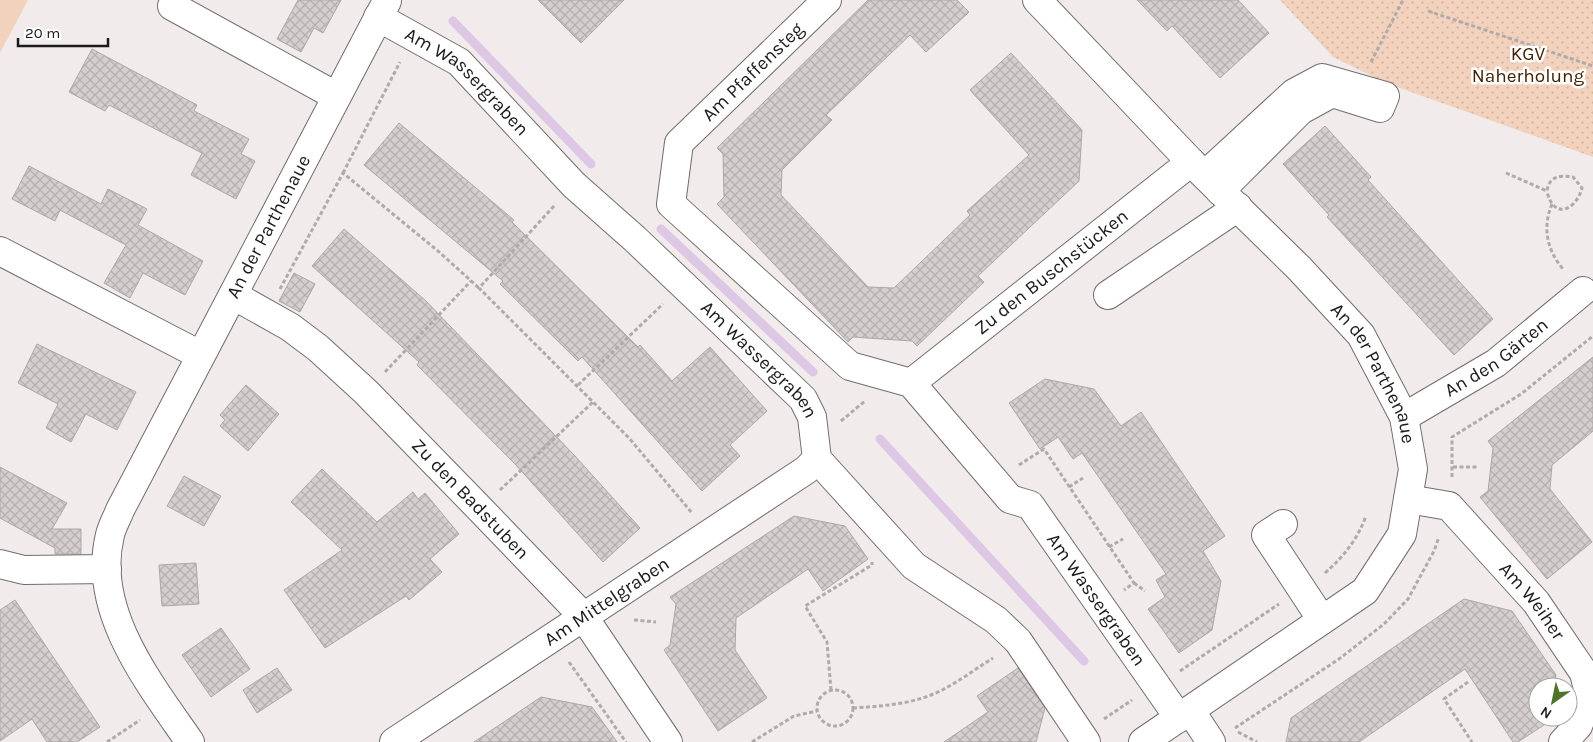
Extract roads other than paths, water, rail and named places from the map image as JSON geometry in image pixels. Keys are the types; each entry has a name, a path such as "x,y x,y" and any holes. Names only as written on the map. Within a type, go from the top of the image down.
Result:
{"street":[{"name":"Am Pfaffensteg","path":"827,0 680,143 671,204 850,366 902,380"},
{"name":"An der Parthenaue","path":"1037,0 1221,191 1300,268 1361,335 1404,417 1413,469 1402,534 1365,590 1143,742"},
{"path":"172,6 336,96"},
{"name":"An der Parthenaue","path":"190,742 140,667 119,627 111,600 107,569 110,536 120,510 200,355 234,295 383,8"},
{"name":"Am Wassergraben","path":"383,8 412,36 458,62 574,185 803,399 812,417 817,459"},
{"path":"1108,295 1221,191 1301,110 1332,93 1380,108 1385,96 1322,78 1294,93 1221,191 1172,273"},
{"name":"Zu den Buschstücken","path":"902,380 1221,191"},
{"path":"0,251 200,355"},
{"name":"An den Gärten","path":"1404,417 1496,362 1583,291"},
{"name":"Zu den Badstuben","path":"234,295 290,327 318,348 366,392 480,509 583,616 668,742"},
{"name":"Am Wassergraben","path":"902,380 1010,499 1030,505 1157,685 1184,714"},
{"path":"817,459 914,566 996,620 1018,641 1086,742"},
{"name":"Am Mittelgraben","path":"394,742 806,470 817,459"},
{"name":"Am Weiher","path":"1408,499 1449,506 1536,602 1584,673 1589,693 1585,708 1578,726 1563,742"},
{"path":"1279,536 1302,588 1322,620"},
{"path":"0,564 24,570 107,569"},
{"path":"1184,714 1222,736"}],"waterway":[{"path":"453,21 591,164"},
{"path":"661,229 813,372"},
{"path":"880,439 1084,661"}],"park label":[{"name":"KGV Naherholung","path":"1528,65"}]}
